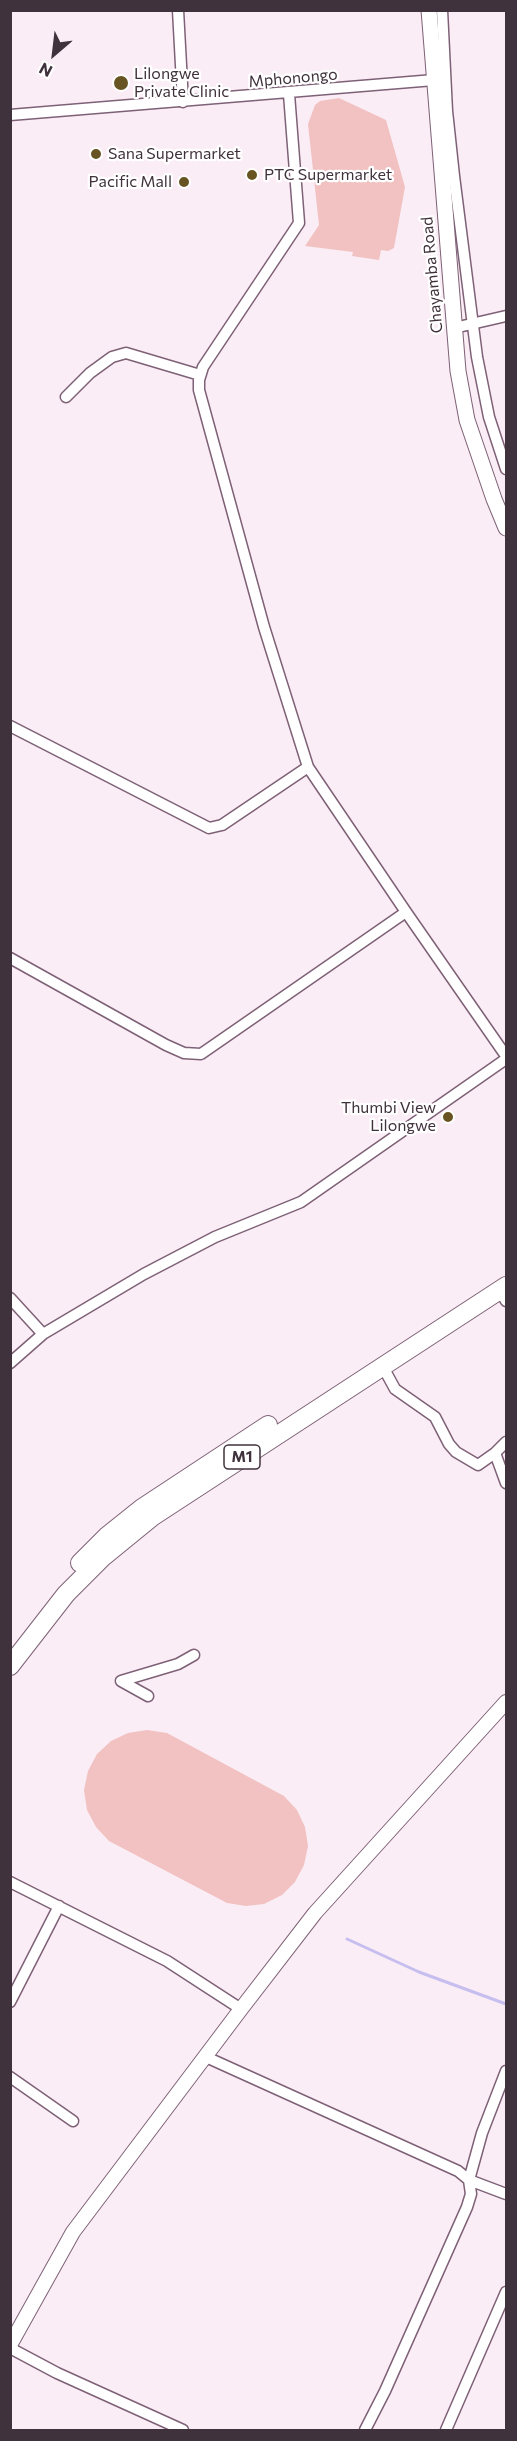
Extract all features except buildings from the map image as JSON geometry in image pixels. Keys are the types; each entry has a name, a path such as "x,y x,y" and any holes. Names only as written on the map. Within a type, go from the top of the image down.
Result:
{"highway":[{"name":"M1","path":"10,1666 66,1594 103,1557 152,1517 505,1288"},
{"name":"M1","path":"10,1647 33,1615 71,1572 107,1536 142,1508 219,1456 505,1288"}],"main road":[{"name":"Chayamba Road","path":"429,10 458,371 467,420 494,499 507,528"}],"street":[{"path":"178,10 183,102"},
{"path":"442,10 453,176 477,357 486,402 507,469"},
{"name":"Mphonongo","path":"10,115 289,94 434,80"},
{"path":"10,1363 43,1334 175,1257 214,1237 301,1202 507,1057 308,767 264,627 199,390 200,375 220,340 299,223 289,94"},
{"path":"454,328 507,316"},
{"path":"66,397 90,372 112,357 126,353 200,375"},
{"path":"10,726 208,828 222,825 308,767"},
{"path":"10,958 166,1045 184,1053 201,1054 406,912"},
{"path":"10,1298 43,1334"},
{"path":"383,1367 394,1389 435,1417 449,1444 456,1452 478,1465 507,1442"},
{"path":"495,1453 507,1483"},
{"path":"148,1696 121,1682 178,1664 194,1655"},
{"path":"183,2430 57,2373 10,2347 74,2232 241,2009 315,1913 507,1702"},
{"path":"10,1882 167,1961 241,2009"},
{"path":"10,2002 59,1906"},
{"path":"206,2057 458,2171 470,2180 507,2194"},
{"path":"365,2430 385,2391 467,2207 471,2194 470,2180 482,2133 507,2071"},
{"path":"10,2077 73,2121"},
{"path":"446,2430 507,2292"}],"shaded area":[{"path":"339,98 386,120 405,187 394,248 388,251 381,250 379,260 352,256 353,252 305,246 319,225 308,124 315,105 320,101"},
{"path":"147,1730 167,1733 284,1796 297,1810 305,1827 308,1846 304,1865 295,1882 282,1895 264,1904 246,1906 227,1903 109,1841 96,1827 87,1810 84,1790 88,1771 97,1754 111,1741 128,1733"}],"waterway":[{"path":"347,1939 419,1972 506,2004"}],"place":[{"name":"Lilongwe Private Clinic","path":"121,83"},
{"name":"Sana Supermarket","path":"96,154"},
{"name":"PTC Supermarket","path":"252,175"},
{"name":"Pacific Mall","path":"184,182"},
{"name":"Thumbi View Lilongwe","path":"448,1117"}]}
